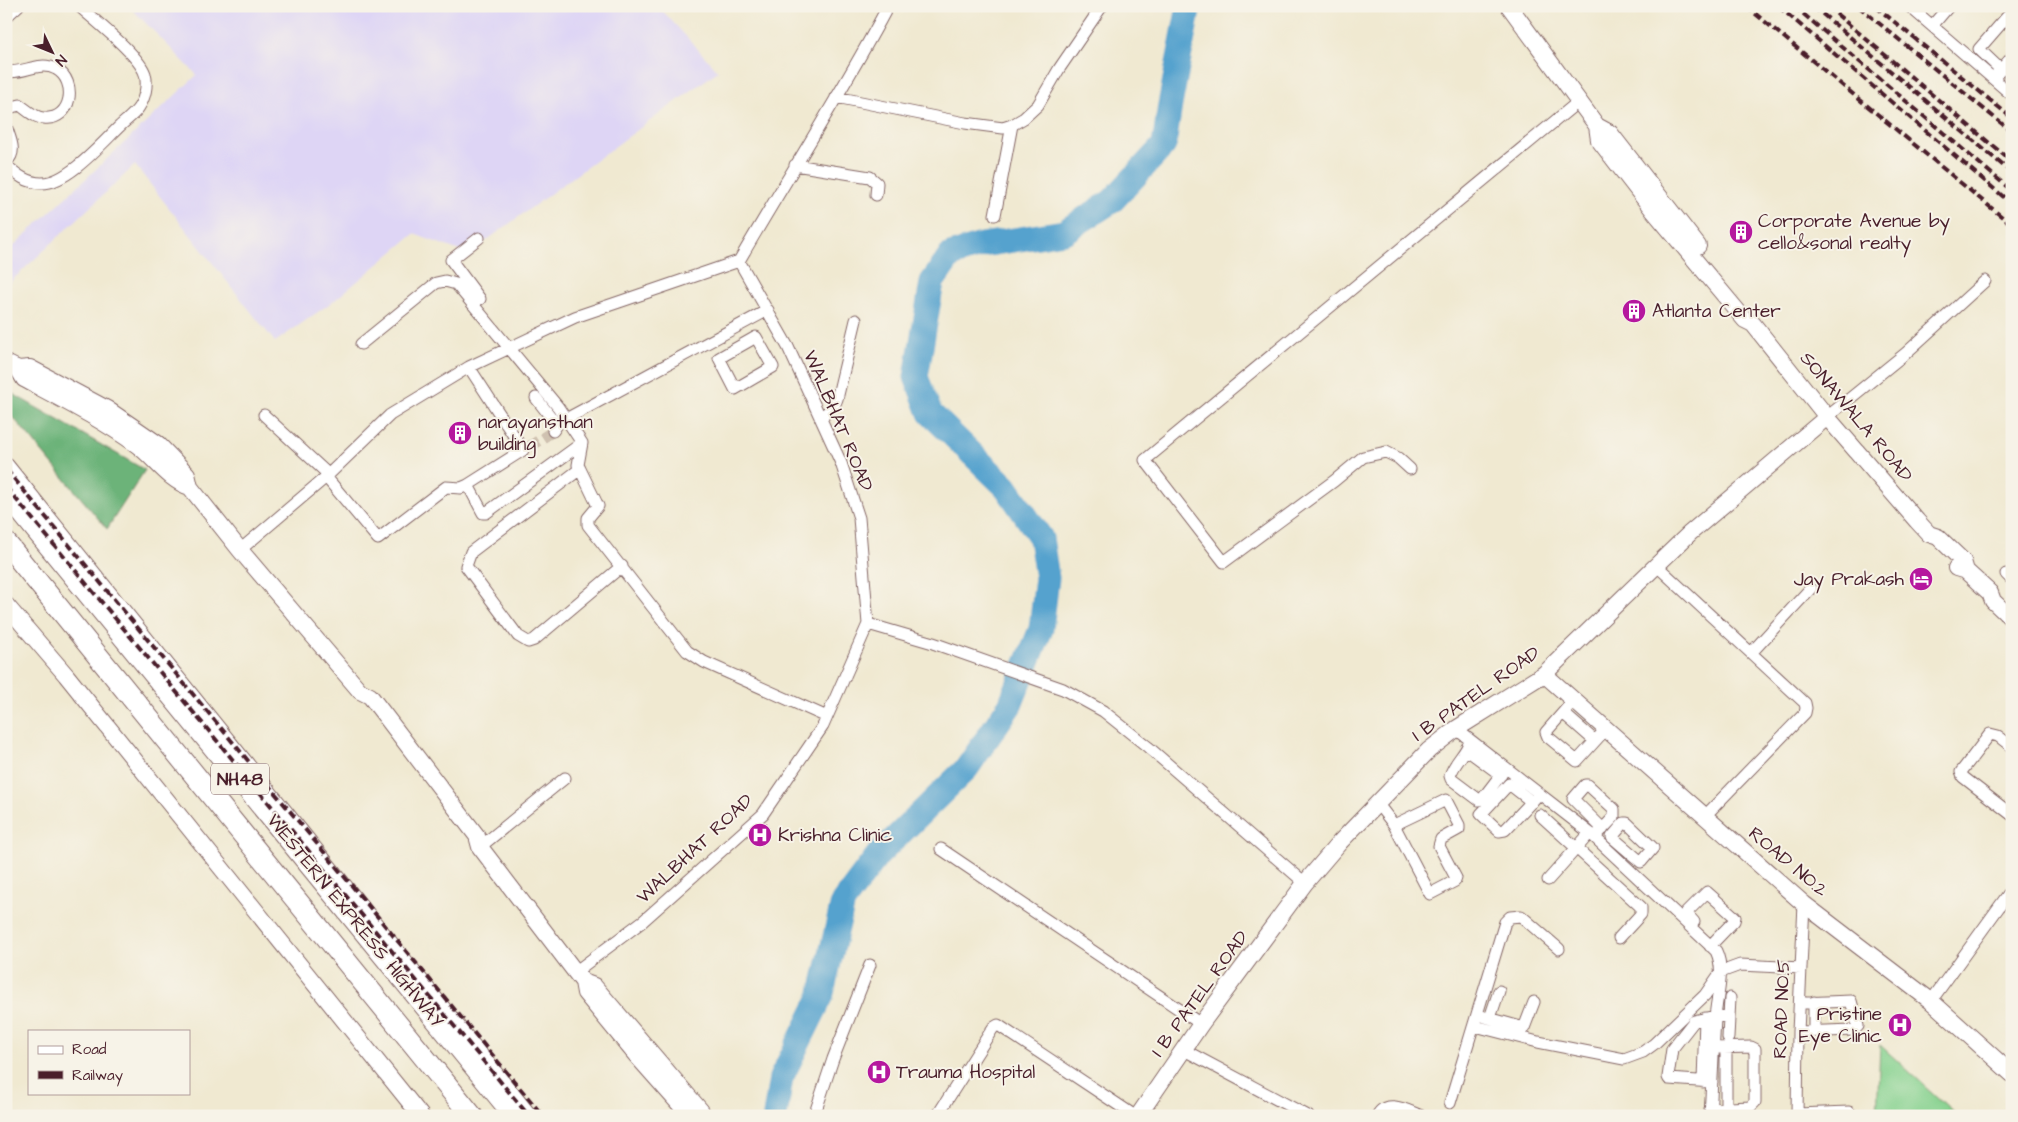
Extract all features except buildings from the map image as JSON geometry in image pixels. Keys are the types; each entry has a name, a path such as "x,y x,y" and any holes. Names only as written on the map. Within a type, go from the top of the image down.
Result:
{"highway":[{"name":"WESTERN EXPRESS HIGHWAY","path":"6,493 515,1116"},
{"name":"WESTERN EXPRESS HIGHWAY","path":"6,543 472,1116"}],"street":[{"path":"6,17 18,6"},
{"path":"6,126 14,150 6,163 18,176 28,181 44,183 64,175 80,165 139,107 147,85 144,72 137,60 80,6"},
{"path":"240,550 328,476 390,415 469,367 575,317 739,261 858,63 888,6"},
{"path":"836,97 965,123 1003,128 1012,125 1024,118 1038,105 1059,69 1102,6"},
{"name":"SONAWALA ROAD","path":"1509,6 1597,126 1599,140 1652,210 1745,320 1753,324 1827,417 1929,534 1931,543 1956,569 1966,571 1990,593 1993,601 2012,618"},
{"path":"1909,6 1932,26 2012,80"},
{"path":"1932,26 1945,7"},
{"path":"2012,11 1979,49 2002,74 2012,94"},
{"path":"2002,74 2012,58"},
{"path":"6,70 14,71 37,66 57,69 69,86 70,98 67,107 53,117 44,118 38,116 20,105 6,111"},
{"path":"1410,469 1398,458 1386,452 1364,457 1224,562 1145,460 1578,102"},
{"path":"995,216 1012,125"},
{"path":"795,165 870,177 877,183 876,195"},
{"path":"479,238 451,260 465,288 553,410 558,426 553,431"},
{"name":"WALBHAT ROAD","path":"579,977 763,814 823,726 868,624 859,518 841,463 788,347 739,261"},
{"path":"1827,417 1906,353 1984,281"},
{"path":"361,344 436,283 452,282 465,288 480,299"},
{"path":"566,419 768,310"},
{"path":"821,418 834,406 837,399 856,320"},
{"path":"756,337 769,357 773,367 736,389 733,387 718,359 756,337"},
{"path":"769,357 788,347"},
{"path":"12,366 30,368 103,415 187,474 190,487 240,550 360,690 363,704 437,792 470,842 480,847 579,977 585,993 690,1116"},
{"path":"264,415 328,476 378,539 446,487 461,488 468,485 526,448 469,367"},
{"path":"536,398 566,419 582,444 578,464 598,506 588,518 588,525 687,651 704,662 827,717"},
{"name":"I B PATEL ROAD","path":"1137,1116 1201,1024 1305,883 1340,842 1428,750 1456,729 1544,674 1690,533 1827,417"},
{"path":"468,485 483,513 486,513 582,444"},
{"path":"6,466 529,1116"},
{"path":"580,469 472,552 466,566 518,636 528,642 534,640 622,566"},
{"path":"1656,565 1805,703 1806,708 1805,713 1704,817"},
{"path":"1751,653 1811,588"},
{"name":"SONAWALA ROAD","path":"1990,593 1998,595 2012,607"},
{"path":"6,605 66,675 421,1116"},
{"path":"868,624 933,643 1063,689 1103,712 1124,727 1305,883"},
{"name":"ROAD NO.2","path":"1544,674 1569,707 1600,735 1704,817 1804,904 1931,1001 2012,1074"},
{"path":"1569,707 1546,732 1548,737 1576,761 1580,759 1600,735"},
{"path":"1456,729 1469,745 1504,771 1535,798 1596,833 1613,846 1636,875 1712,944 1719,957 1721,972 1710,1017 1711,1046 1708,1082 1710,1112 1726,1108 1750,1107 1754,1104 1756,1052 1753,1047 1727,1043 1711,1046"},
{"path":"2012,746 1998,736 1990,734 1960,772 1963,777 2012,815"},
{"path":"1469,745 1453,768 1450,776 1451,779 1479,800 1483,798 1504,771"},
{"path":"480,847 565,778"},
{"path":"1516,782 1506,784 1481,814 1499,831 1505,830 1535,798"},
{"path":"1377,803 1394,825 1430,894 1455,881 1456,878 1439,846 1441,839 1459,829 1459,825 1446,800 1394,825"},
{"path":"1540,815 1641,907 1642,912 1619,938"},
{"path":"1548,880 1576,848 1596,833"},
{"path":"941,849 1201,1024"},
{"path":"1622,890 1636,875"},
{"path":"1931,1001 2012,889"},
{"path":"1688,921 1686,913 1706,892 1735,917 1734,921 1712,944"},
{"name":"ROAD NO.5","path":"1803,1115 1798,1032 1801,1003 1804,904"},
{"path":"1450,1103 1505,922 1510,917 1521,916 1559,949"},
{"path":"814,1116 833,1059 870,965"},
{"path":"1476,1020 1538,1042 1624,1059 1644,1052 1654,1044 1705,995 1721,972 1740,965 1801,968"},
{"path":"579,977 594,986 701,1111 702,1116"},
{"path":"1490,1018 1498,991"},
{"path":"1726,1108 1730,998"},
{"path":"1798,1032 1854,1030 1858,1026 1851,1001 1801,1003"},
{"path":"1476,1020 1490,1018 1524,1028 1534,1002"},
{"path":"1814,1002 1814,1032"},
{"path":"1708,1082 1671,1080 1668,1077 1672,1050 1692,1023 1710,1017 1729,1017"},
{"path":"937,1116 993,1028 998,1025 1137,1116"},
{"path":"1184,1050 1308,1116"},
{"path":"1378,1116 1383,1108 1389,1106 1422,1116"},
{"path":"1803,1115 1848,1112 1853,1116"}],"shaded area":[{"path":"129,6 658,6 718,71 468,254 414,234 335,300 275,342 135,165 6,286 6,253 197,75"}],"green space":[{"path":"6,390 145,470 107,529 6,409"},
{"path":"1880,1045 1958,1116 1877,1116"}],"waterway":[{"path":"775,1116 781,1078 821,997 843,902 878,855 967,768 1010,705 1041,629 1047,578 1041,538 1006,487 930,413 916,377 932,282 951,255 982,245 1064,232 1112,201 1164,145 1189,6"}],"tunnel":[{"path":"529,447 553,431"}],"railway":[{"path":"1746,6 2012,225"},
{"path":"1778,6 2012,204"},
{"path":"1794,6 2012,191"},
{"path":"1813,6 2012,173"},
{"path":"1827,6 2012,162"},
{"path":"1858,6 2012,132"},
{"path":"1875,6 2012,118"},
{"path":"6,469 543,1116"},
{"path":"6,487 529,1116"}],"place":[{"name":"Corporate Avenue by cello&sonal realty","path":"1741,232"},
{"name":"Atlanta Center","path":"1634,311"},
{"name":"narayansthan building","path":"460,433"},
{"name":"Jay Prakash","path":"1921,579"},
{"name":"Krishna Clinic","path":"760,835"},
{"name":"Pristine Eye Clinic","path":"1900,1025"},
{"name":"Trauma Hospital","path":"879,1072"}]}
